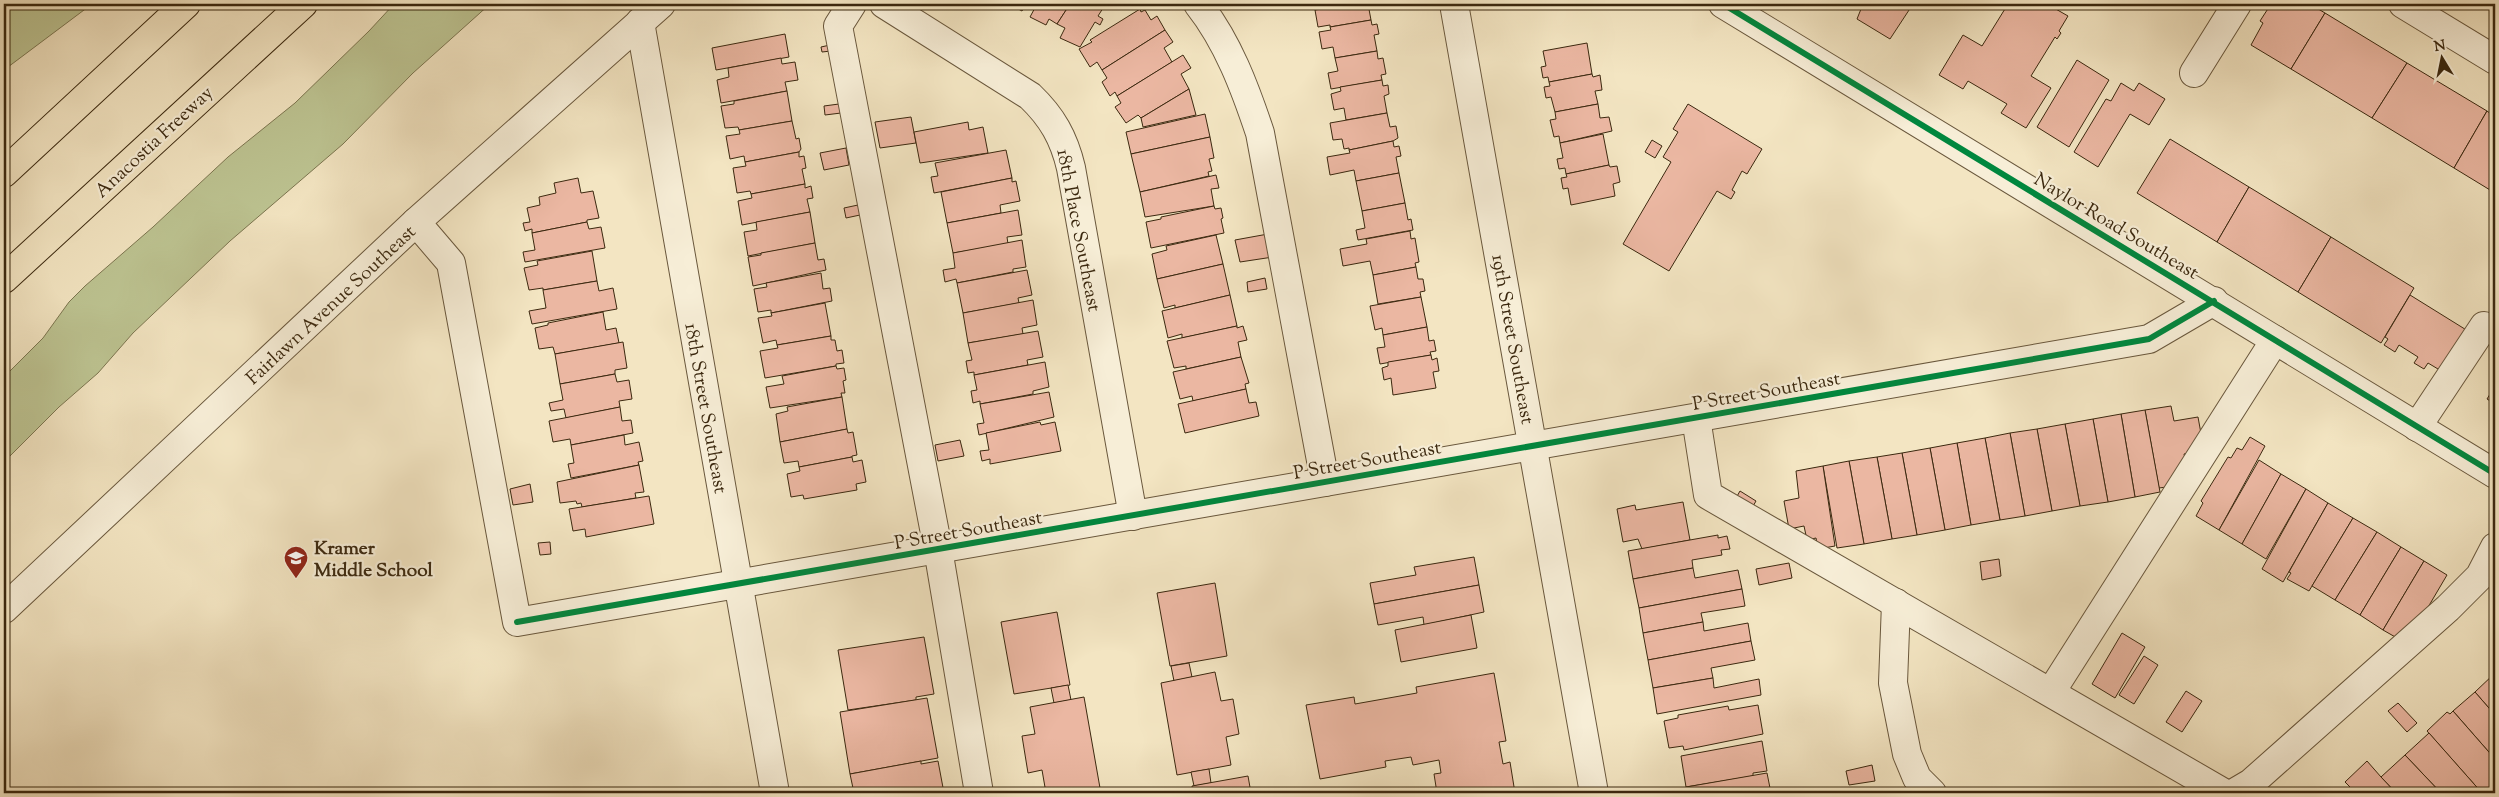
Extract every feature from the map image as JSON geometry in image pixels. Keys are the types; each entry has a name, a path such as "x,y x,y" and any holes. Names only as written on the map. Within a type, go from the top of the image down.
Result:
{"highway":[{"path":"4,173 186,4"},
{"name":"Anacostia Freeway","path":"4,279 303,4"}],"street":[{"name":"Fairlawn Avenue Southeast","path":"4,609 416,222 660,4"},
{"path":"852,4 838,26 938,549 979,793"},
{"name":"18th Place Southeast","path":"884,4 1030,96 1045,111 1057,128 1066,147 1071,168 1132,516"},
{"path":"1198,4 1213,23 1245,89 1260,133 1325,482"},
{"name":"19th Street Southeast","path":"1454,4 1594,793"},
{"name":"Naylor Road Southeast","path":"1723,4 2495,474"},
{"path":"2194,72 2237,4"},
{"path":"2403,4 2495,60"},
{"name":"18th Street Southeast","path":"640,22 775,793"},
{"name":"P Street Southeast","path":"416,222 451,263 517,622 2149,339 2214,302"},
{"path":"2417,427 2484,326"},
{"path":"2051,692 2275,340"},
{"path":"1696,418 1708,495 2224,793"},
{"path":"2234,793 2251,783 2448,608 2480,576 2495,547"},
{"path":"1896,603 1893,683 1907,754 1917,778 1932,793"}],"green space":[{"path":"4,4 92,4 4,70"},
{"path":"394,4 490,4 413,73 343,144 230,241 133,333 98,373 59,407 4,462 4,377 43,338 69,302 85,286 153,227 228,157 295,103"}],"building":[{"path":"1009,4 1026,4 1022,11"},
{"path":"1037,4 1070,4 1057,24 1049,19 1046,25 1030,17"},
{"path":"1070,4 1113,4 1110,8 1105,5 1098,16 1103,19 1100,25 1095,22 1080,47 1060,38 1065,28 1057,24"},
{"path":"1326,4 1368,4 1371,20 1330,27 1330,25 1318,27 1315,10 1327,8"},
{"path":"1863,4 1913,4 1890,39 1857,19"},
{"path":"2008,4 2047,4 2068,16 2059,31 2061,33 2057,39 2055,37 2031,76 2051,88 2026,128 2001,113 2007,104 1968,81 1963,89 1939,75 1963,35 1982,46"},
{"path":"2271,4 2310,4 2325,13 2291,69 2251,45 2263,23 2260,21"},
{"path":"1140,9 1141,12 1145,10 1151,20 1157,16 1165,30 1102,70 1097,62 1090,67 1079,49"},
{"path":"2325,13 2407,63 2372,118 2291,69"},
{"path":"1371,20 1372,25 1377,24 1379,34 1374,35 1377,51 1335,58 1333,47 1322,49 1319,32 1331,30 1330,27"},
{"path":"1165,30 1173,42 1164,48 1172,62 1117,96 1115,92 1110,96 1102,82 1107,78 1102,70"},
{"path":"785,34 789,57 716,70 712,48"},
{"path":"1587,43 1592,74 1549,82 1548,77 1543,78 1541,67 1546,66 1543,51"},
{"path":"830,45 831,51 822,52 821,47"},
{"path":"1377,51 1378,59 1383,58 1386,74 1381,75 1382,80 1331,89 1328,73 1338,71 1335,58"},
{"path":"1183,55 1191,68 1181,74 1189,89 1141,118 1138,115 1126,123 1115,107 1121,103 1117,96"},
{"path":"781,58 782,64 795,62 798,80 785,82 787,91 721,103 717,80 729,77 728,68"},
{"path":"2077,60 2109,80 2069,147 2037,127"},
{"path":"2407,63 2487,111 2454,168 2372,118"},
{"path":"1592,74 1593,77 1600,75 1602,90 1595,91 1598,104 1555,112 1551,97 1546,98 1544,87 1550,86 1549,82"},
{"path":"1382,80 1383,86 1388,85 1389,94 1384,96 1387,113 1346,120 1344,108 1334,110 1331,94 1341,91 1340,87"},
{"path":"2121,83 2134,91 2139,83 2165,99 2149,125 2130,114 2098,167 2074,152 2106,99 2111,101"},
{"path":"1189,89 1196,115 1143,127 1141,118"},
{"path":"787,91 792,121 739,130 738,127 725,128 721,106 734,104 734,101"},
{"path":"839,104 841,113 825,115 824,106"},
{"path":"1598,104 1600,118 1609,117 1612,131 1560,143 1559,136 1554,137 1550,120 1556,119 1555,112"},
{"path":"1688,104 1762,149 1747,174 1742,171 1732,190 1735,192 1731,199 1717,191 1669,271 1623,244 1671,162 1663,157 1678,132 1673,129"},
{"path":"2487,111 2495,117 2495,193 2454,168"},
{"path":"1387,113 1390,127 1396,126 1398,138 1393,141 1349,150 1349,148 1344,149 1342,139 1333,140 1330,123"},
{"path":"1205,114 1210,137 1131,154 1126,132"},
{"path":"911,117 916,143 880,148 875,122"},
{"path":"792,121 796,139 799,138 801,149 799,152 745,162 744,156 730,159 726,136 740,134 739,130"},
{"path":"968,122 969,130 983,127 988,153 920,163 914,132"},
{"path":"1603,134 1609,165 1566,174 1565,168 1559,169 1557,159 1563,158 1560,143"},
{"path":"1210,137 1214,158 1209,159 1212,171 1208,172 1209,176 1140,192 1131,154"},
{"path":"2170,139 2249,187 2217,242 2137,193"},
{"path":"1652,140 1662,146 1655,158 1645,152"},
{"path":"1393,141 1394,147 1399,146 1401,156 1396,157 1399,173 1356,181 1354,170 1330,175 1327,157 1350,153 1349,150"},
{"path":"846,148 849,165 824,170 820,153"},
{"path":"1006,150 1012,178 934,193 931,177 938,176 935,163"},
{"path":"799,152 799,157 804,156 806,168 802,169 805,184 751,194 750,191 737,193 733,168 746,166 745,162"},
{"path":"1609,165 1610,167 1617,166 1620,182 1613,184 1615,196 1571,205 1568,188 1563,189 1561,178 1567,177 1566,174"},
{"path":"1399,173 1405,203 1362,211 1356,181"},
{"path":"1216,175 1219,188 1211,189 1214,206 1145,217 1140,192"},
{"path":"578,178 581,193 593,191 599,218 532,233 532,229 525,231 523,223 530,222 527,208 540,205 539,197 556,193 554,183"},
{"path":"1012,178 1012,182 1016,181 1020,201 1000,205 1001,213 947,223 941,192"},
{"path":"805,184 805,188 811,186 813,198 807,199 810,212 742,225 738,201 752,198 751,194"},
{"path":"2249,187 2331,237 2298,292 2217,242"},
{"path":"1405,203 1408,220 1411,219 1413,230 1358,240 1356,230 1365,228 1362,211"},
{"path":"858,205 860,215 846,218 844,208"},
{"path":"1214,206 1215,209 1221,208 1224,233 1151,248 1146,222"},
{"path":"1018,210 1022,235 1007,237 1008,244 953,253 947,223"},
{"path":"810,212 815,243 748,256 744,232 757,230 756,222"},
{"path":"587,222 589,229 601,227 605,248 525,262 523,252 535,250 532,233"},
{"path":"1410,231 1411,239 1415,238 1419,262 1415,263 1416,267 1373,275 1370,261 1343,266 1340,249 1367,244 1366,239"},
{"path":"1268,234 1273,257 1240,262 1235,240"},
{"path":"1216,235 1223,264 1157,279 1152,254 1167,250 1166,246"},
{"path":"2331,237 2414,288 2381,343 2298,292"},
{"path":"1022,240 1026,267 1013,269 1013,272 957,283 956,279 945,282 943,270 955,268 953,253"},
{"path":"815,243 818,260 824,259 826,270 753,286 748,257"},
{"path":"592,251 597,281 543,290 543,288 529,290 524,268 538,265 537,261"},
{"path":"1223,264 1230,295 1175,308 1175,305 1164,308 1157,279"},
{"path":"1416,267 1418,279 1423,279 1425,291 1420,292 1421,297 1378,304 1373,275"},
{"path":"1027,270 1032,295 1018,298 1019,303 963,313 957,283"},
{"path":"821,273 823,289 830,288 832,301 771,313 771,310 758,312 754,289 767,287 766,283"},
{"path":"1265,278 1267,289 1248,292 1247,282"},
{"path":"597,281 599,291 613,288 617,309 532,324 529,311 546,308 543,290"},
{"path":"1230,295 1237,326 1182,338 1182,334 1168,338 1162,311"},
{"path":"2410,295 2468,331 2443,372 2428,363 2424,369 2414,363 2418,357 2399,345 2395,352 2384,345 2388,339 2385,337"},
{"path":"1421,297 1427,327 1383,335 1382,328 1375,330 1370,306"},
{"path":"1033,300 1037,325 1022,328 1023,334 968,343 963,313"},
{"path":"825,303 831,336 777,345 776,340 763,343 758,318 772,316 771,313"},
{"path":"603,312 606,330 616,328 619,343 555,354 553,347 539,349 535,328 548,325 548,323"},
{"path":"1237,326 1237,328 1243,326 1247,340 1238,342 1241,357 1186,369 1186,366 1174,368 1167,341"},
{"path":"1427,327 1429,341 1434,340 1436,351 1430,352 1431,355 1380,364 1377,348 1385,347 1383,335"},
{"path":"1038,331 1043,357 1027,360 1028,365 974,375 974,372 968,373 966,361 972,360 968,343"},
{"path":"831,336 831,340 835,340 837,351 842,350 844,363 765,378 760,351 778,348 777,345"},
{"path":"623,342 627,368 615,370 615,374 560,384 555,354"},
{"path":"1431,355 1432,360 1437,358 1439,371 1433,372 1436,388 1393,395 1391,378 1384,380 1382,368 1388,366 1388,362"},
{"path":"1241,357 1249,383 1245,384 1246,389 1193,401 1192,396 1180,399 1173,372"},
{"path":"1045,362 1049,387 1033,391 1033,394 980,404 980,401 973,403 971,391 977,390 974,375"},
{"path":"836,366 837,369 844,368 846,380 843,381 845,393 841,393 842,397 770,408 766,387 784,384 782,376"},
{"path":"615,374 617,382 629,380 632,399 619,401 620,407 566,418 564,409 551,411 549,403 563,400 560,384"},
{"path":"2495,386 2495,404 2487,399"},
{"path":"1246,389 1249,403 1256,402 1259,416 1185,433 1178,404"},
{"path":"1049,392 1054,417 979,435 977,424 984,423 980,404"},
{"path":"842,397 847,429 780,442 776,414 788,411 787,407"},
{"path":"2171,406 2174,421 2198,417 2204,450 2184,454 2188,472 2172,475 2174,486 2159,488 2145,410"},
{"path":"620,407 622,421 631,420 633,433 571,445 570,439 553,442 549,421"},
{"path":"2145,410 2160,492 2135,497 2121,414"},
{"path":"2121,414 2135,497 2108,502 2093,419"},
{"path":"2093,419 2108,502 2080,506 2065,424"},
{"path":"1040,422 1041,425 1055,422 1061,451 990,464 990,459 982,461 980,451 989,450 986,433"},
{"path":"2065,424 2080,506 2052,511 2037,429"},
{"path":"847,429 848,433 853,432 857,455 799,467 798,461 784,463 780,442"},
{"path":"2037,429 2052,511 2025,516 2010,433"},
{"path":"2010,433 2025,516 2000,520 1985,438"},
{"path":"624,435 625,445 639,442 643,461 638,462 639,465 571,478 568,464 574,463 571,445"},
{"path":"2250,437 2265,446 2219,530 2196,516 2203,503 2201,501 2228,457 2231,458 2237,448 2242,450"},
{"path":"1985,438 2000,520 1971,525 1957,443"},
{"path":"960,440 964,456 938,461 935,445"},
{"path":"1957,443 1971,525 1945,530 1930,448"},
{"path":"1930,448 1945,530 1917,535 1902,453"},
{"path":"1902,453 1917,535 1892,539 1877,457"},
{"path":"852,457 853,462 862,460 866,482 856,484 857,490 804,499 803,495 791,497 787,474 800,471 799,467"},
{"path":"1877,457 1892,539 1864,544 1849,461"},
{"path":"2259,460 2281,474 2242,544 2219,530"},
{"path":"1849,461 1864,544 1837,548 1823,466"},
{"path":"639,465 644,492 635,493 636,498 582,507 581,503 577,504 576,501 560,503 557,482"},
{"path":"1823,466 1835,546 1818,549 1816,538 1807,540 1804,526 1789,529 1784,501 1799,498 1796,471"},
{"path":"2281,474 2306,489 2266,559 2242,544"},
{"path":"530,484 533,502 513,505 510,489"},
{"path":"2306,489 2328,503 2283,582 2262,569"},
{"path":"1740,491 1756,501 1752,508 1736,498"},
{"path":"649,496 654,524 586,537 585,529 573,531 569,509"},
{"path":"1683,502 1690,540 1642,549 1638,539 1623,542 1617,509 1635,505 1636,510"},
{"path":"2328,503 2353,518 2309,591 2287,579 2291,573 2289,572"},
{"path":"2353,518 2377,532 2335,600 2312,586"},
{"path":"2377,532 2401,547 2360,615 2335,600"},
{"path":"1718,535 1718,538 1727,536 1730,549 1721,550 1722,555 1692,560 1693,568 1633,579 1628,551"},
{"path":"550,542 551,554 540,555 538,543"},
{"path":"2401,547 2424,561 2383,630 2360,615"},
{"path":"1474,557 1479,585 1374,604 1370,583 1416,575 1414,567"},
{"path":"1999,559 2001,576 1982,580 1980,562"},
{"path":"2424,561 2447,575 2414,631 2404,642 2383,630"},
{"path":"1789,563 1792,578 1759,585 1756,569"},
{"path":"1693,568 1695,578 1738,570 1742,589 1639,608 1633,579"},
{"path":"1215,583 1227,656 1170,666 1157,593"},
{"path":"1479,585 1484,612 1424,625 1423,617 1378,625 1374,604"},
{"path":"1742,589 1745,606 1701,613 1703,622 1643,633 1639,608"},
{"path":"1057,612 1070,685 1014,694 1001,622"},
{"path":"1471,615 1477,648 1401,662 1395,630"},
{"path":"1703,622 1704,631 1748,623 1751,641 1648,660 1643,633"},
{"path":"2122,633 2145,647 2115,698 2092,684"},
{"path":"924,637 934,694 916,697 916,700 848,710 838,650"},
{"path":"1751,641 1755,660 1711,668 1713,678 1653,688 1648,660"},
{"path":"2144,656 2158,665 2134,704 2119,695"},
{"path":"1189,663 1192,677 1174,681 1171,666"},
{"path":"1215,672 1221,701 1233,699 1239,734 1226,737 1231,765 1177,775 1161,683"},
{"path":"1494,673 1506,741 1499,742 1503,764 1510,762 1515,793 1437,793 1434,774 1441,773 1439,760 1413,765 1411,757 1385,761 1386,767 1320,779 1306,705 1354,697 1355,704 1417,693 1416,687"},
{"path":"2495,673 2495,715 2475,692"},
{"path":"1713,678 1714,688 1759,679 1761,695 1657,714 1653,688"},
{"path":"1068,685 1071,700 1054,703 1051,688"},
{"path":"2186,691 2202,701 2182,732 2166,722"},
{"path":"2475,692 2495,715 2495,759 2453,711"},
{"path":"1084,697 1100,788 1073,793 1046,793 1042,770 1028,773 1022,736 1035,734 1030,707"},
{"path":"927,698 938,758 850,774 840,712"},
{"path":"2398,703 2417,723 2407,732 2388,711"},
{"path":"1758,705 1763,734 1684,750 1683,746 1669,748 1664,721 1678,718 1678,715 1728,706 1729,710"},
{"path":"2453,711 2495,759 2495,793 2482,793 2427,731 2447,712 2450,714"},
{"path":"2429,733 2482,793 2441,793 2405,755"},
{"path":"1762,741 1767,771 1753,773 1753,776 1686,787 1681,756"},
{"path":"2405,755 2441,793 2396,793 2381,777"},
{"path":"921,761 921,764 938,761 944,793 854,793 850,774"},
{"path":"2367,761 2396,793 2356,793 2345,782"},
{"path":"1872,765 1875,781 1849,785 1846,771"},
{"path":"1209,769 1211,783 1194,786 1191,772"},
{"path":"1767,773 1771,793 1688,793 1686,787"},
{"path":"1248,776 1251,793 1193,793 1192,786"}],"cycle path":[{"path":"1723,4 2495,474"},
{"path":"517,622 2149,339 2214,301"}],"place":[{"name":"Kramer Middle School","path":"296,579"}]}
